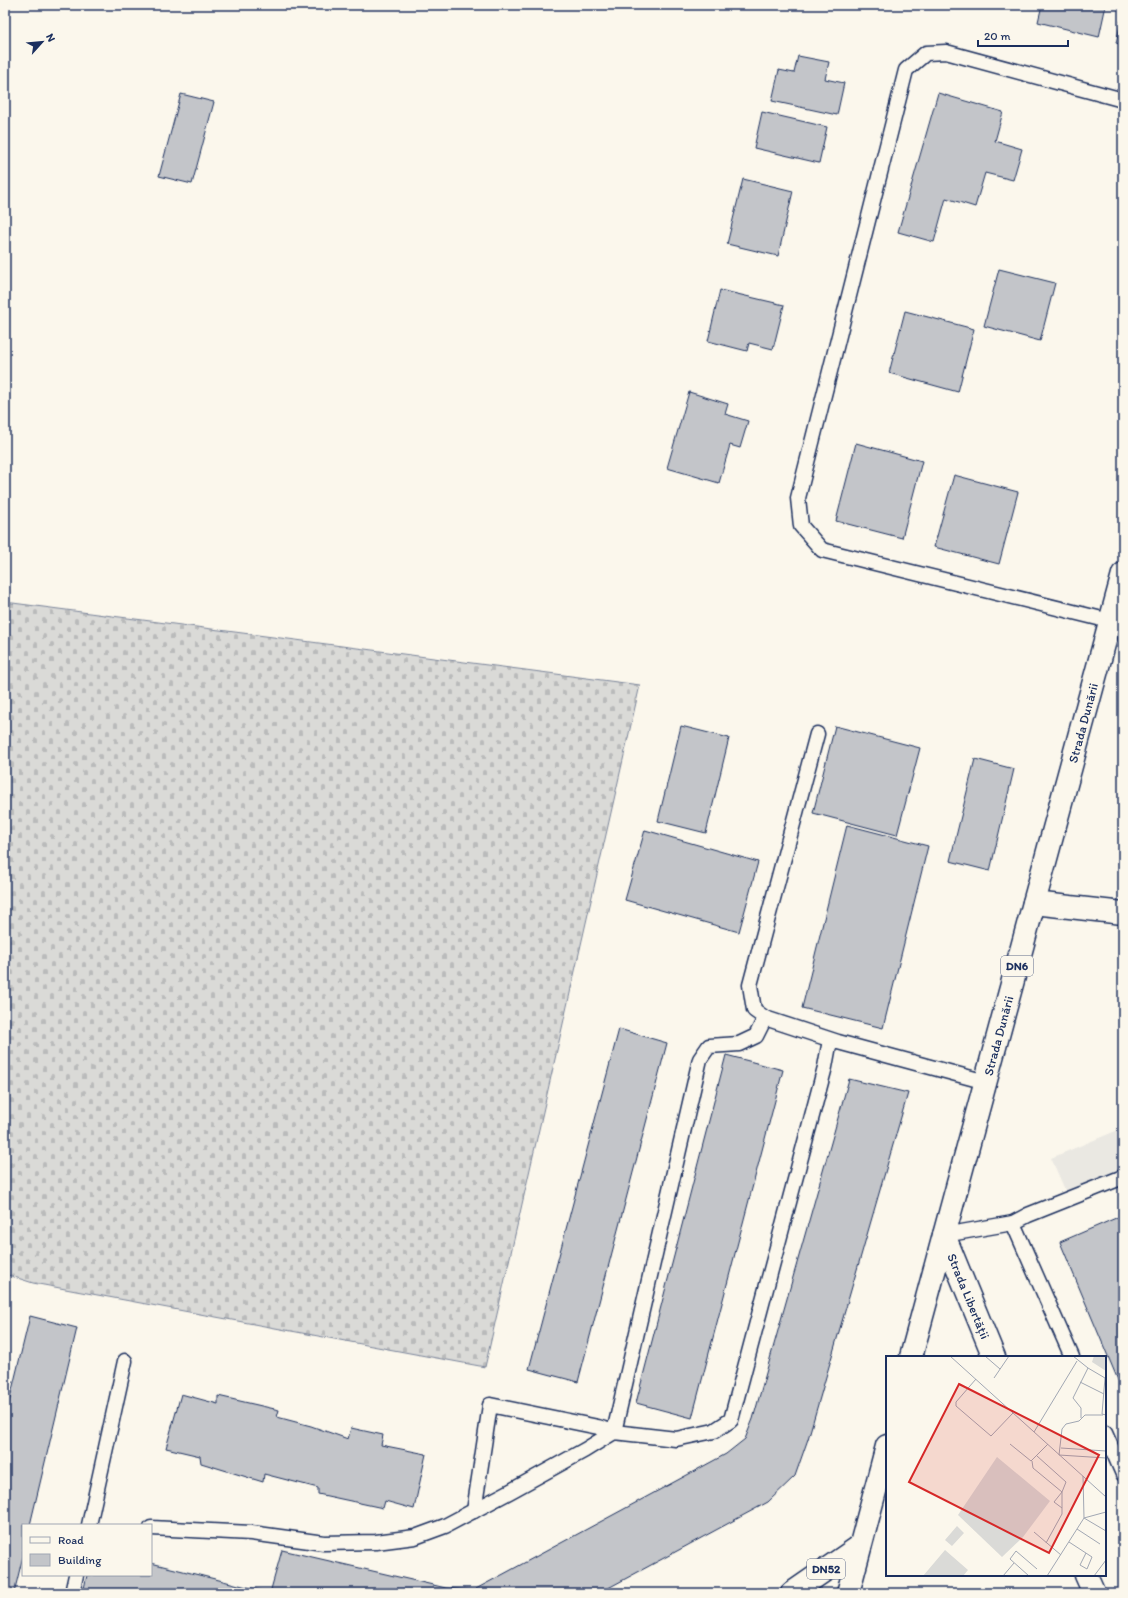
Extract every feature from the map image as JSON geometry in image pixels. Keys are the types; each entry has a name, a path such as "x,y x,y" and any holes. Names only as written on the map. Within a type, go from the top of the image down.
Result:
{"main road":[{"name":"Strada Dunării","path":"911,1356 1123,574"},
{"path":"1034,903 1123,913"},
{"name":"Strada Libertății","path":"944,1235 994,1356"},
{"path":"848,1593 886,1450"},
{"name":"DN52","path":"792,1593 860,1546"},
{"path":"1086,1576 1094,1593"}],"lane":[{"path":"1110,621 822,550 801,526 798,498 906,70 926,53 946,52 1123,100"},
{"path":"817,734 750,985 754,1010 765,1018 830,1040 986,1082"},
{"path":"152,1528 251,1533 324,1543 376,1542 415,1537 445,1526 474,1511 585,1450 614,1432 700,1059 709,1046 739,1044 756,1036 765,1018"},
{"path":"474,1511 490,1406 598,1427 614,1432 676,1439 714,1431 731,1420 825,1067 830,1040"},
{"path":"944,1235 1013,1223 1028,1215 1123,1177"},
{"path":"1013,1223 1072,1356"},
{"path":"89,1524 125,1360"},
{"path":"1106,1435 1123,1474"},
{"path":"72,1593 76,1576"}],"shaded area":[{"path":"1123,1128 1123,1169 1066,1192 1051,1158"}],"green space":[{"path":"5,602 640,685 485,1367 33,1283 5,1274"}],"building":[{"path":"1042,5 1106,5 1099,37 1038,22"},
{"path":"1123,13 1123,45 1116,43"},
{"path":"798,56 829,62 825,79 844,83 837,115 772,101 779,70 794,73"},
{"path":"938,93 1003,112 995,141 1022,149 1013,180 985,173 975,207 946,198 934,242 898,232"},
{"path":"181,94 214,102 192,184 159,176"},
{"path":"762,112 827,127 819,163 754,148"},
{"path":"743,179 793,191 778,256 727,244"},
{"path":"999,269 1055,283 1040,341 984,326"},
{"path":"720,290 784,305 773,349 749,343 747,351 708,341"},
{"path":"905,311 974,329 958,392 889,373"},
{"path":"689,392 728,404 725,414 748,421 740,448 730,445 719,483 667,468"},
{"path":"856,443 922,461 902,538 836,521"},
{"path":"954,475 1018,492 999,564 934,547"},
{"path":"681,726 729,738 706,833 658,821"},
{"path":"835,726 920,748 897,835 813,813"},
{"path":"975,759 1014,769 990,871 950,861"},
{"path":"847,825 928,846 883,1028 802,1008"},
{"path":"645,830 758,862 739,932 625,900"},
{"path":"619,1029 667,1043 578,1382 529,1369"},
{"path":"726,1055 783,1070 692,1418 636,1403"},
{"path":"849,1079 908,1093 808,1439 795,1476 768,1502 599,1593 270,1593 282,1550 446,1588 474,1590 726,1454 745,1439 753,1419"},
{"path":"1123,1215 1123,1392 1060,1242"},
{"path":"30,1316 77,1328 30,1524 22,1524 22,1560 14,1593 5,1593 5,1419"},
{"path":"181,1394 218,1404 218,1396 279,1410 277,1417 311,1426 348,1439 351,1428 383,1435 381,1445 426,1454 414,1509 385,1501 383,1508 318,1494 318,1488 264,1474 263,1482 201,1463 200,1456 166,1448"},
{"path":"152,1563 267,1592 266,1593 83,1593 87,1576 152,1576"}]}
